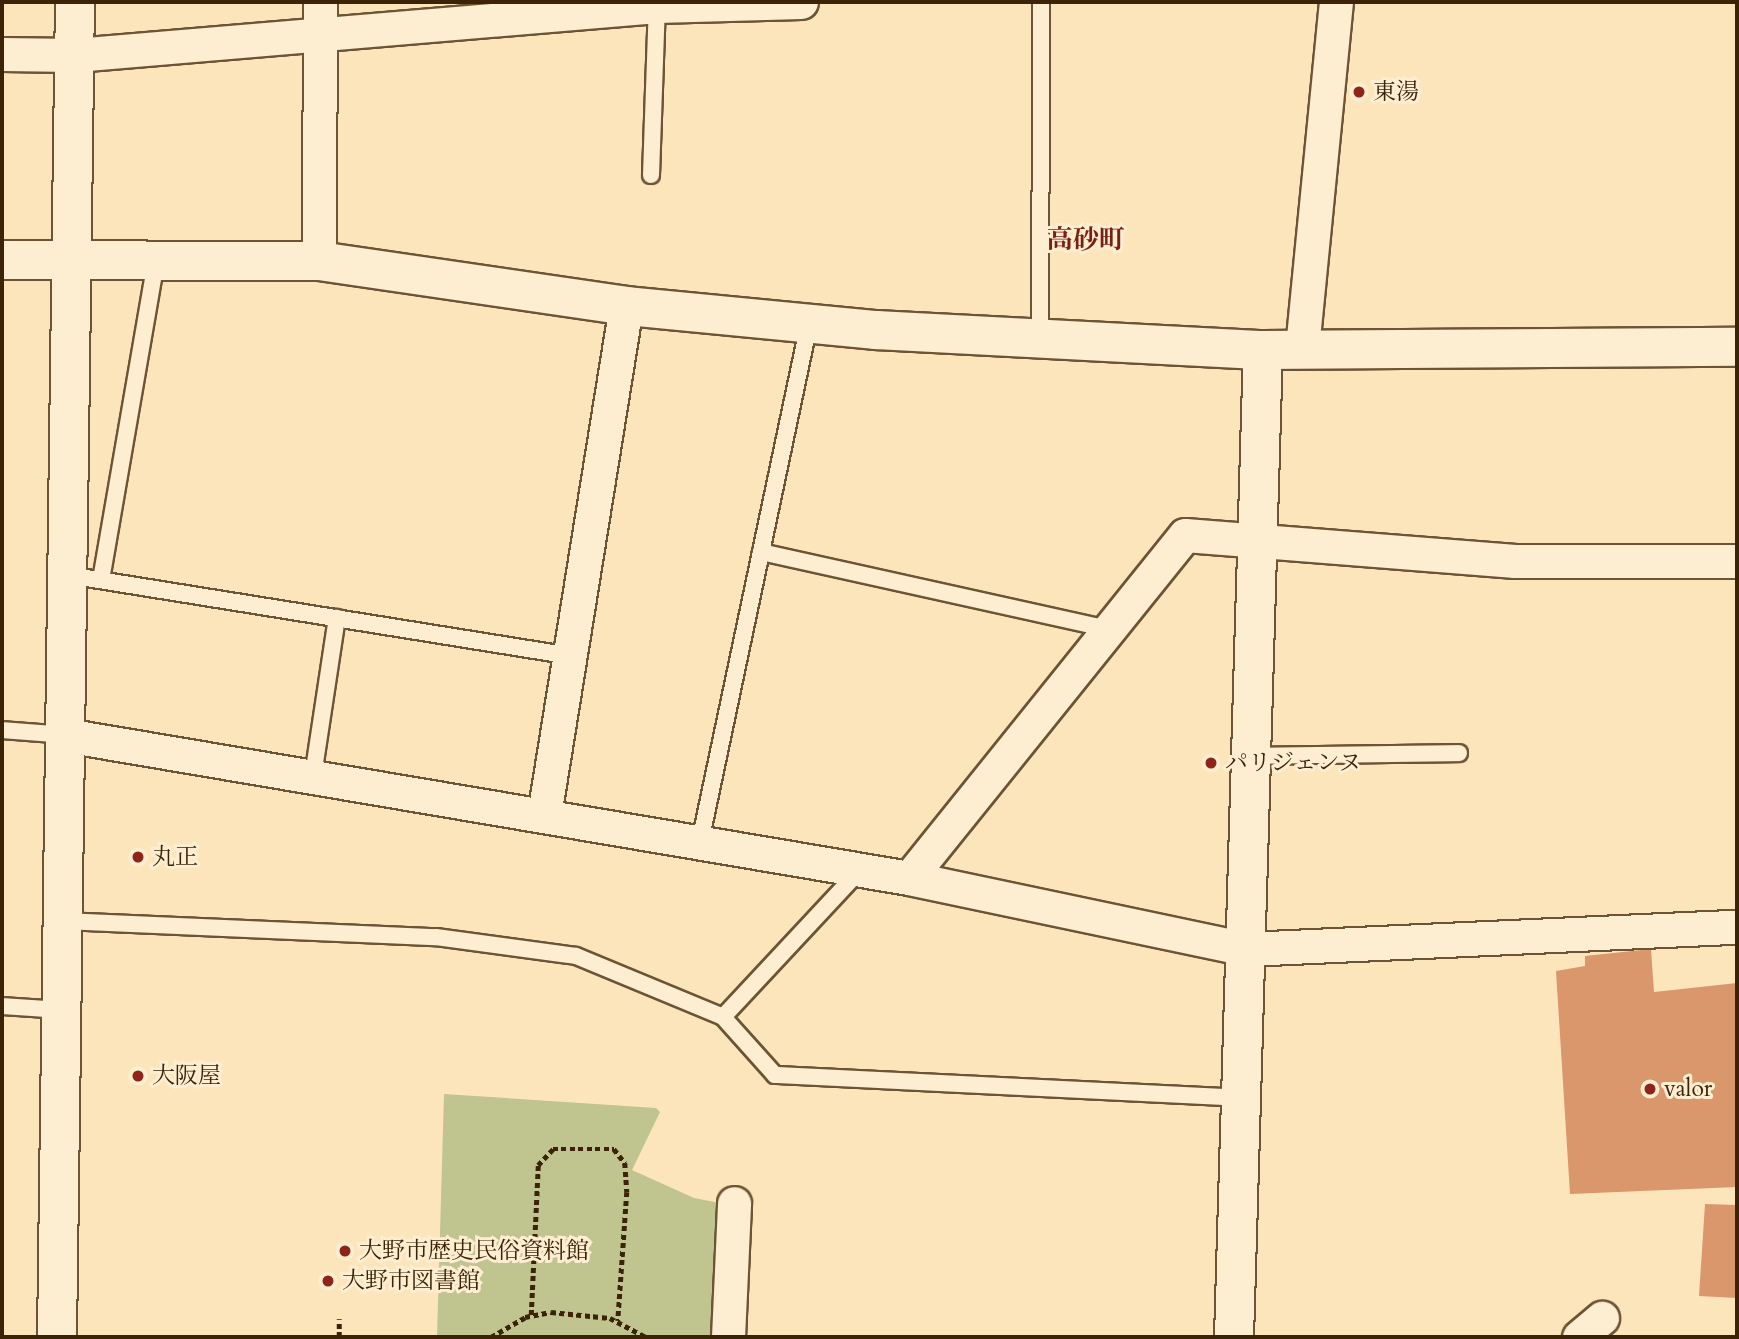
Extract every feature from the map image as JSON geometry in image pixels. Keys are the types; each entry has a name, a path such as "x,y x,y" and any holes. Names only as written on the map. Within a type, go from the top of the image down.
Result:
{"street":[{"path":"57,1337 65,735 84,577 72,258 75,2"},
{"path":"319,261 320,2"},
{"path":"2,54 75,55 657,6 801,2"},
{"path":"1302,348 1336,2"},
{"path":"2,260 156,258 319,261 626,306 809,324 1041,339 1264,350 1737,347"},
{"path":"544,815 565,655 626,306"},
{"path":"1234,1337 1264,350"},
{"path":"909,878 1185,535 1258,538 1515,561 1737,561"},
{"path":"65,735 909,878 1245,949 1737,927"},
{"path":"728,1337 734,1203"}],"lane":[{"path":"1041,2 1041,339"},
{"path":"651,175 657,6"},
{"path":"156,258 84,577 565,655"},
{"path":"700,842 809,324"},
{"path":"761,552 1109,629"},
{"path":"313,776 337,618"},
{"path":"2,730 65,735"},
{"path":"1251,756 1459,753"},
{"path":"723,1017 860,870"},
{"path":"62,921 436,937 576,956 723,1017 775,1074 1241,1098"},
{"path":"2,1006 61,1010"}],"path":[{"path":"531,1315 538,1165 553,1149 614,1149 625,1163 627,1181 618,1321"},
{"path":"491,1337 531,1315 575,1313 618,1321 645,1337"},
{"path":"339,1319 339,1337"}],"green space":[{"path":"444,1094 656,1108 660,1112 632,1170 694,1198 725,1204 712,1288 712,1337 437,1337"}],"building":[{"name":"valor","path":"1651,949 1654,992 1737,983 1737,1187 1570,1194 1556,971 1585,966 1585,956"},
{"path":"1705,1204 1737,1205 1737,1298 1699,1296"}],"place":[{"name":"東湯","path":"1359,92"},
{"name":"パリジェンヌ","path":"1211,763"},
{"name":"丸正","path":"138,857"},
{"name":"大阪屋","path":"138,1076"},
{"name":"valor","path":"1650,1089"},
{"name":"大野市歴史民俗資料館","path":"345,1251"},
{"name":"大野市図書館","path":"328,1281"}],"district":[{"name":"高砂町","path":"1086,240"}]}
